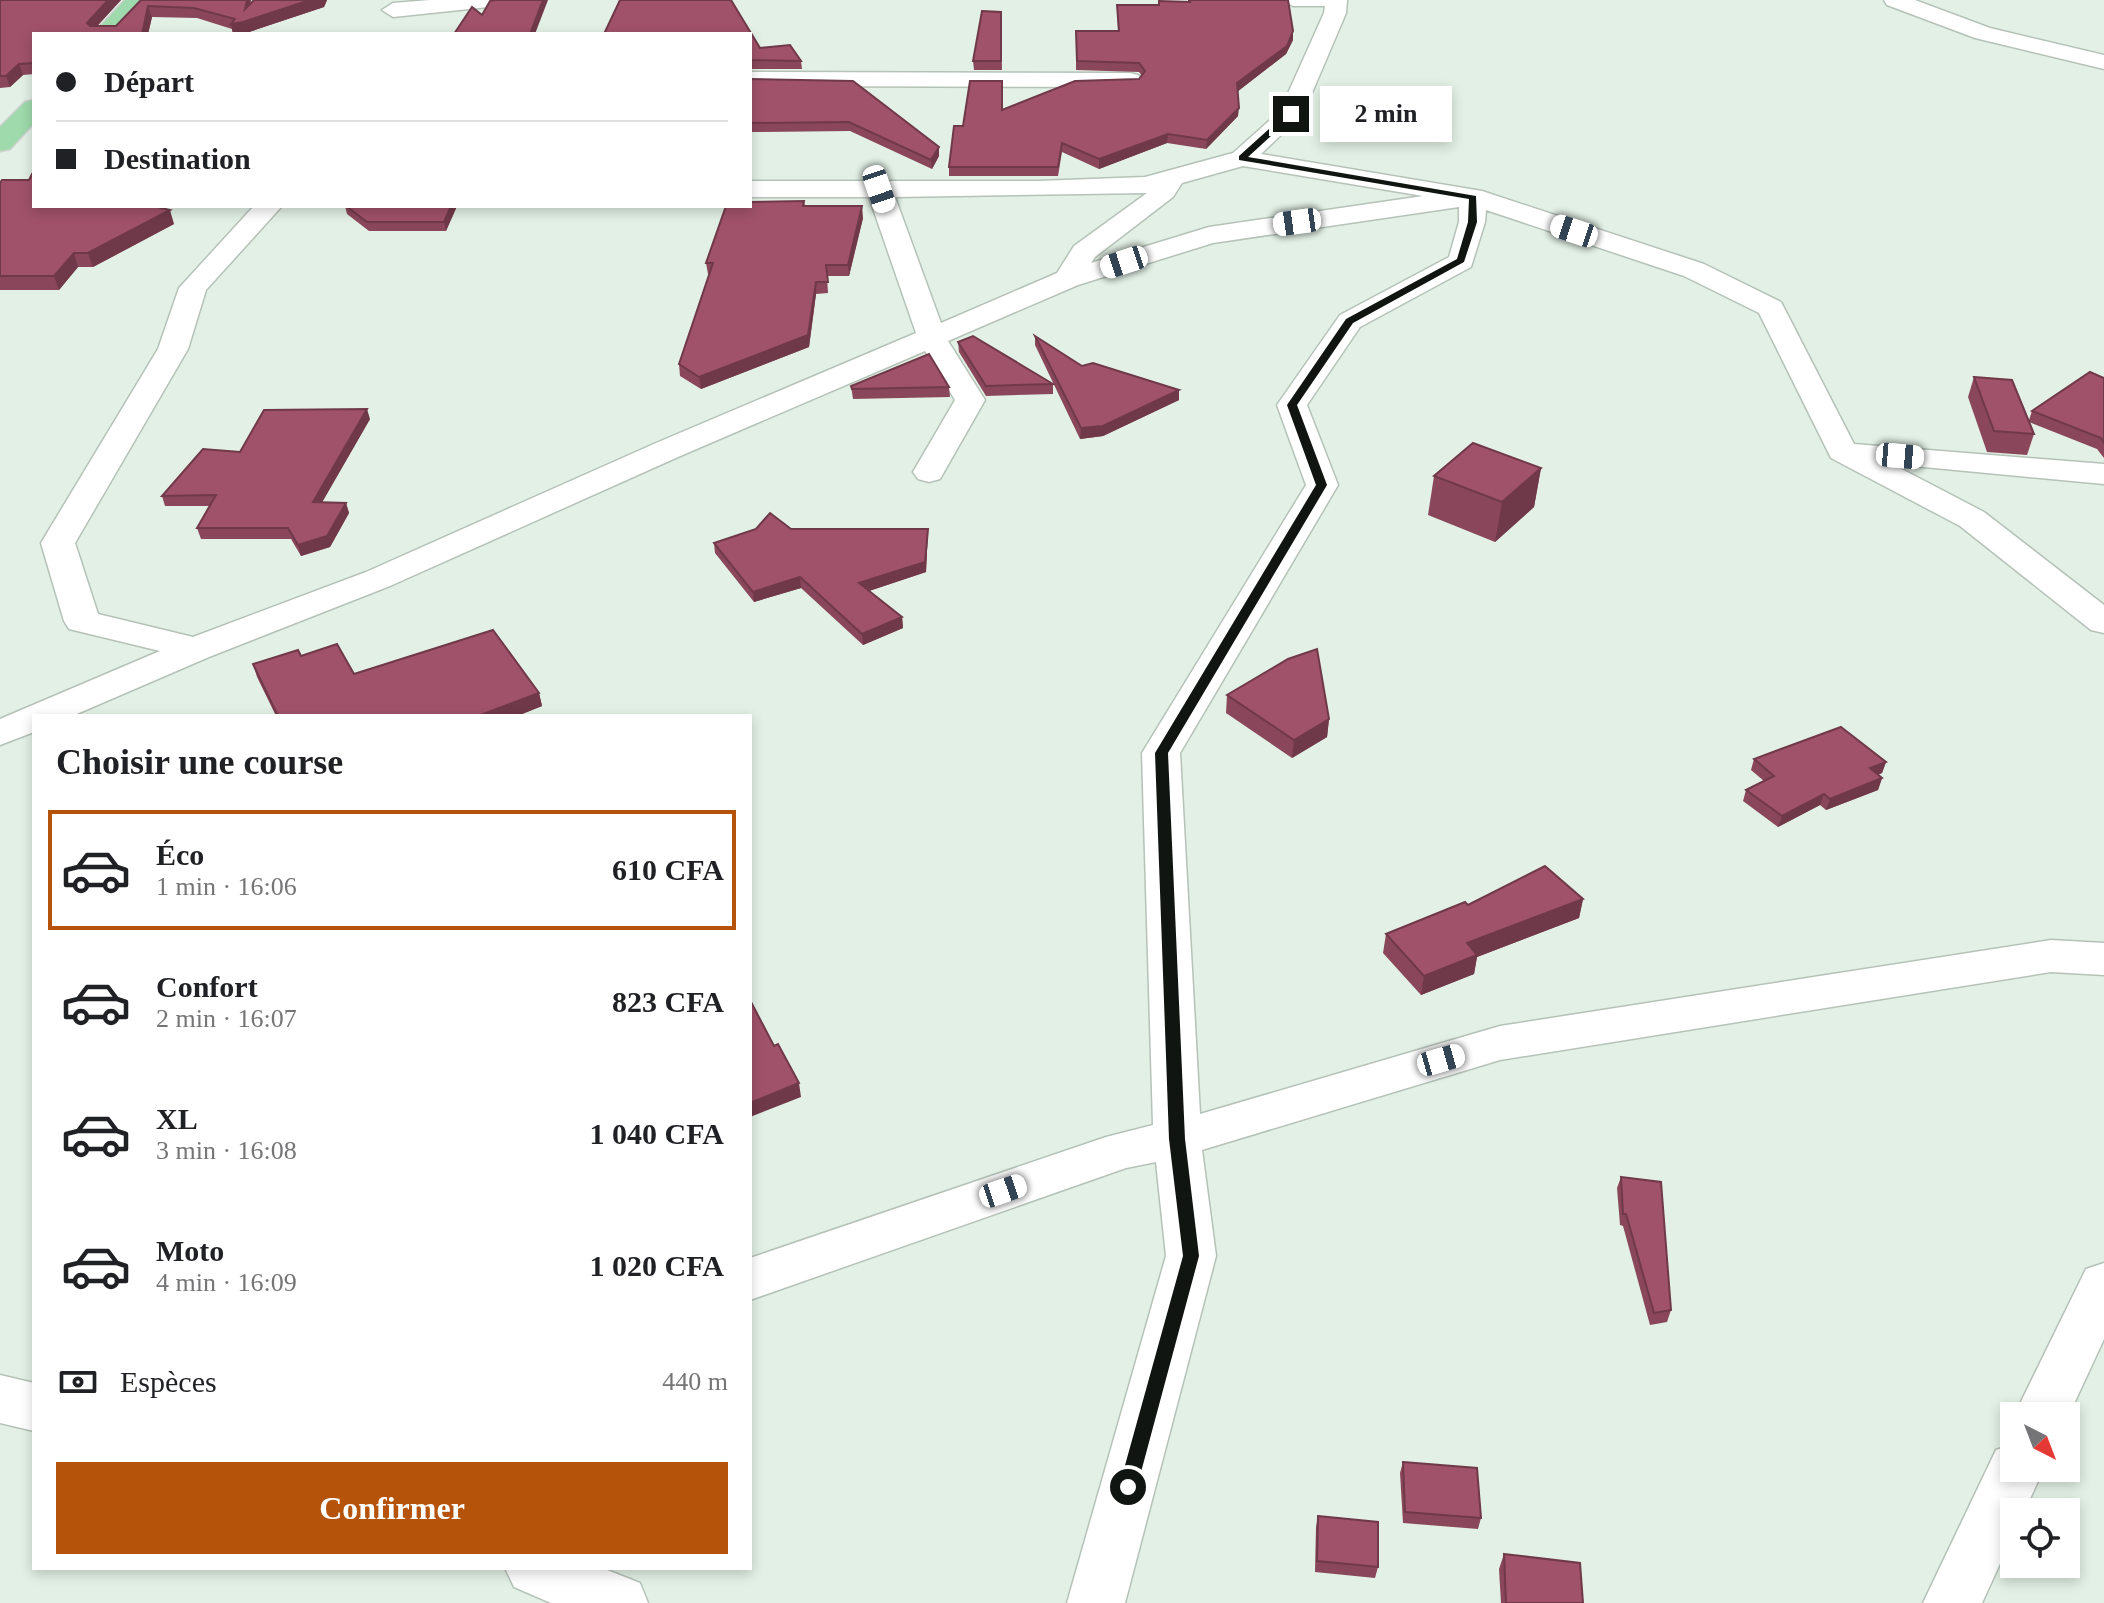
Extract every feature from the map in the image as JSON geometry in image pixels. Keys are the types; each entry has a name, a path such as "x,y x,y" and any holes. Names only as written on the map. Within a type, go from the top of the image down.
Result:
{"highway":[{"path":"107,32 138,0"},
{"path":"0,143 32,110"}],"street":[{"path":"381,32 402,5 498,0"},
{"path":"1242,158 1291,114 1335,13 1336,0 1293,0"},
{"path":"1895,0 1983,33 2104,62"},
{"path":"752,79 1130,80"},
{"path":"752,189 1146,185 1242,158 1473,197 1694,270 1771,308 1842,451 1972,519 2104,622"},
{"path":"1068,279 1084,252 1164,192 1173,177"},
{"path":"879,189 932,338 970,400 929,472"},
{"path":"43,714 196,649 378,579 667,450 1068,279 1209,235 1473,197"},
{"path":"1096,1603 1191,1256 1177,1139 1161,753 1322,485 1292,405 1350,321 1461,261 1472,222 1473,197"},
{"path":"196,649 82,621 58,543 173,349 193,288 267,208"},
{"path":"1842,451 2104,474"},
{"path":"0,733 32,719"},
{"path":"752,1278 1123,1150 1177,1139 1500,1043 2051,956 2104,959"},
{"path":"2048,1402 2104,1284"},
{"path":"0,1399 32,1407"},
{"path":"1952,1603 2009,1482"},
{"path":"539,1570 619,1603"}],"building":[{"path":"0,0 108,0 87,23 90,26 116,26 141,0 247,0 245,9 254,0 310,0 231,24 235,19 194,8 148,6 142,32 32,32 32,63 19,64 6,76 0,76"},
{"path":"543,0 531,32 455,32 472,7 482,15 490,1"},
{"path":"620,0 731,0 750,32 605,32"},
{"path":"1288,0 1293,31 1287,46 1237,83 1239,108 1207,140 1168,134 1099,159 1062,143 1058,167 949,167 954,126 963,126 970,81 1002,81 1002,110 1075,81 1139,79 1145,71 1139,63 1077,61 1076,31 1119,31 1117,5 1159,5 1159,1"},
{"path":"982,11 1001,12 1001,61 973,61"},
{"path":"752,35 760,48 790,45 801,61 752,60"},
{"path":"752,79 853,81 939,147 931,160 849,122 752,123"},
{"path":"32,174 32,208 170,210 88,253 74,253 54,276 0,276 0,183 2,180 29,180"},
{"path":"804,201 803,206 862,206 848,265 826,265 828,282 816,282 808,335 699,377 679,364 713,263 706,263 725,208 752,208 752,202"},
{"path":"349,208 450,208 444,222 367,222"},
{"path":"973,336 1053,384 986,386 958,342"},
{"path":"1035,336 1082,366 1093,363 1179,390 1103,426 1081,428"},
{"path":"929,354 949,387 852,389 851,386"},
{"path":"2090,372 2104,378 2104,443 2101,438 2032,411"},
{"path":"1974,377 2012,380 2034,434 1994,431"},
{"path":"367,409 313,502 346,503 327,536 298,545 288,528 197,528 216,495 162,496 203,449 240,452 264,410"},
{"path":"1473,443 1541,468 1502,502 1434,476"},
{"path":"770,513 791,529 928,529 925,562 859,583 902,617 862,634 800,577 753,592 714,543 756,529"},
{"path":"493,630 539,693 483,714 277,714 253,664 298,650 301,656 337,644 354,674"},
{"path":"1317,649 1329,719 1294,740 1227,695 1288,659"},
{"path":"1841,727 1886,762 1870,768 1882,778 1830,799 1824,794 1782,816 1746,790 1774,776 1754,759"},
{"path":"1545,866 1583,899 1467,943 1477,955 1424,976 1386,934 1465,902 1468,905"},
{"path":"752,1004 774,1046 778,1044 799,1083 752,1102"},
{"path":"1621,1177 1661,1182 1671,1310 1654,1313 1626,1214 1623,1214"},
{"path":"1403,1462 1477,1468 1481,1518 1405,1512"},
{"path":"1318,1516 1378,1522 1378,1567 1317,1561"},
{"path":"1504,1554 1580,1563 1583,1603 1506,1603"}],"route":[{"path":"1128,1487 1191,1256 1177,1139 1161,753 1322,485 1292,405 1350,321 1461,261 1472,222 1473,197 1242,158 1291,114"}]}
